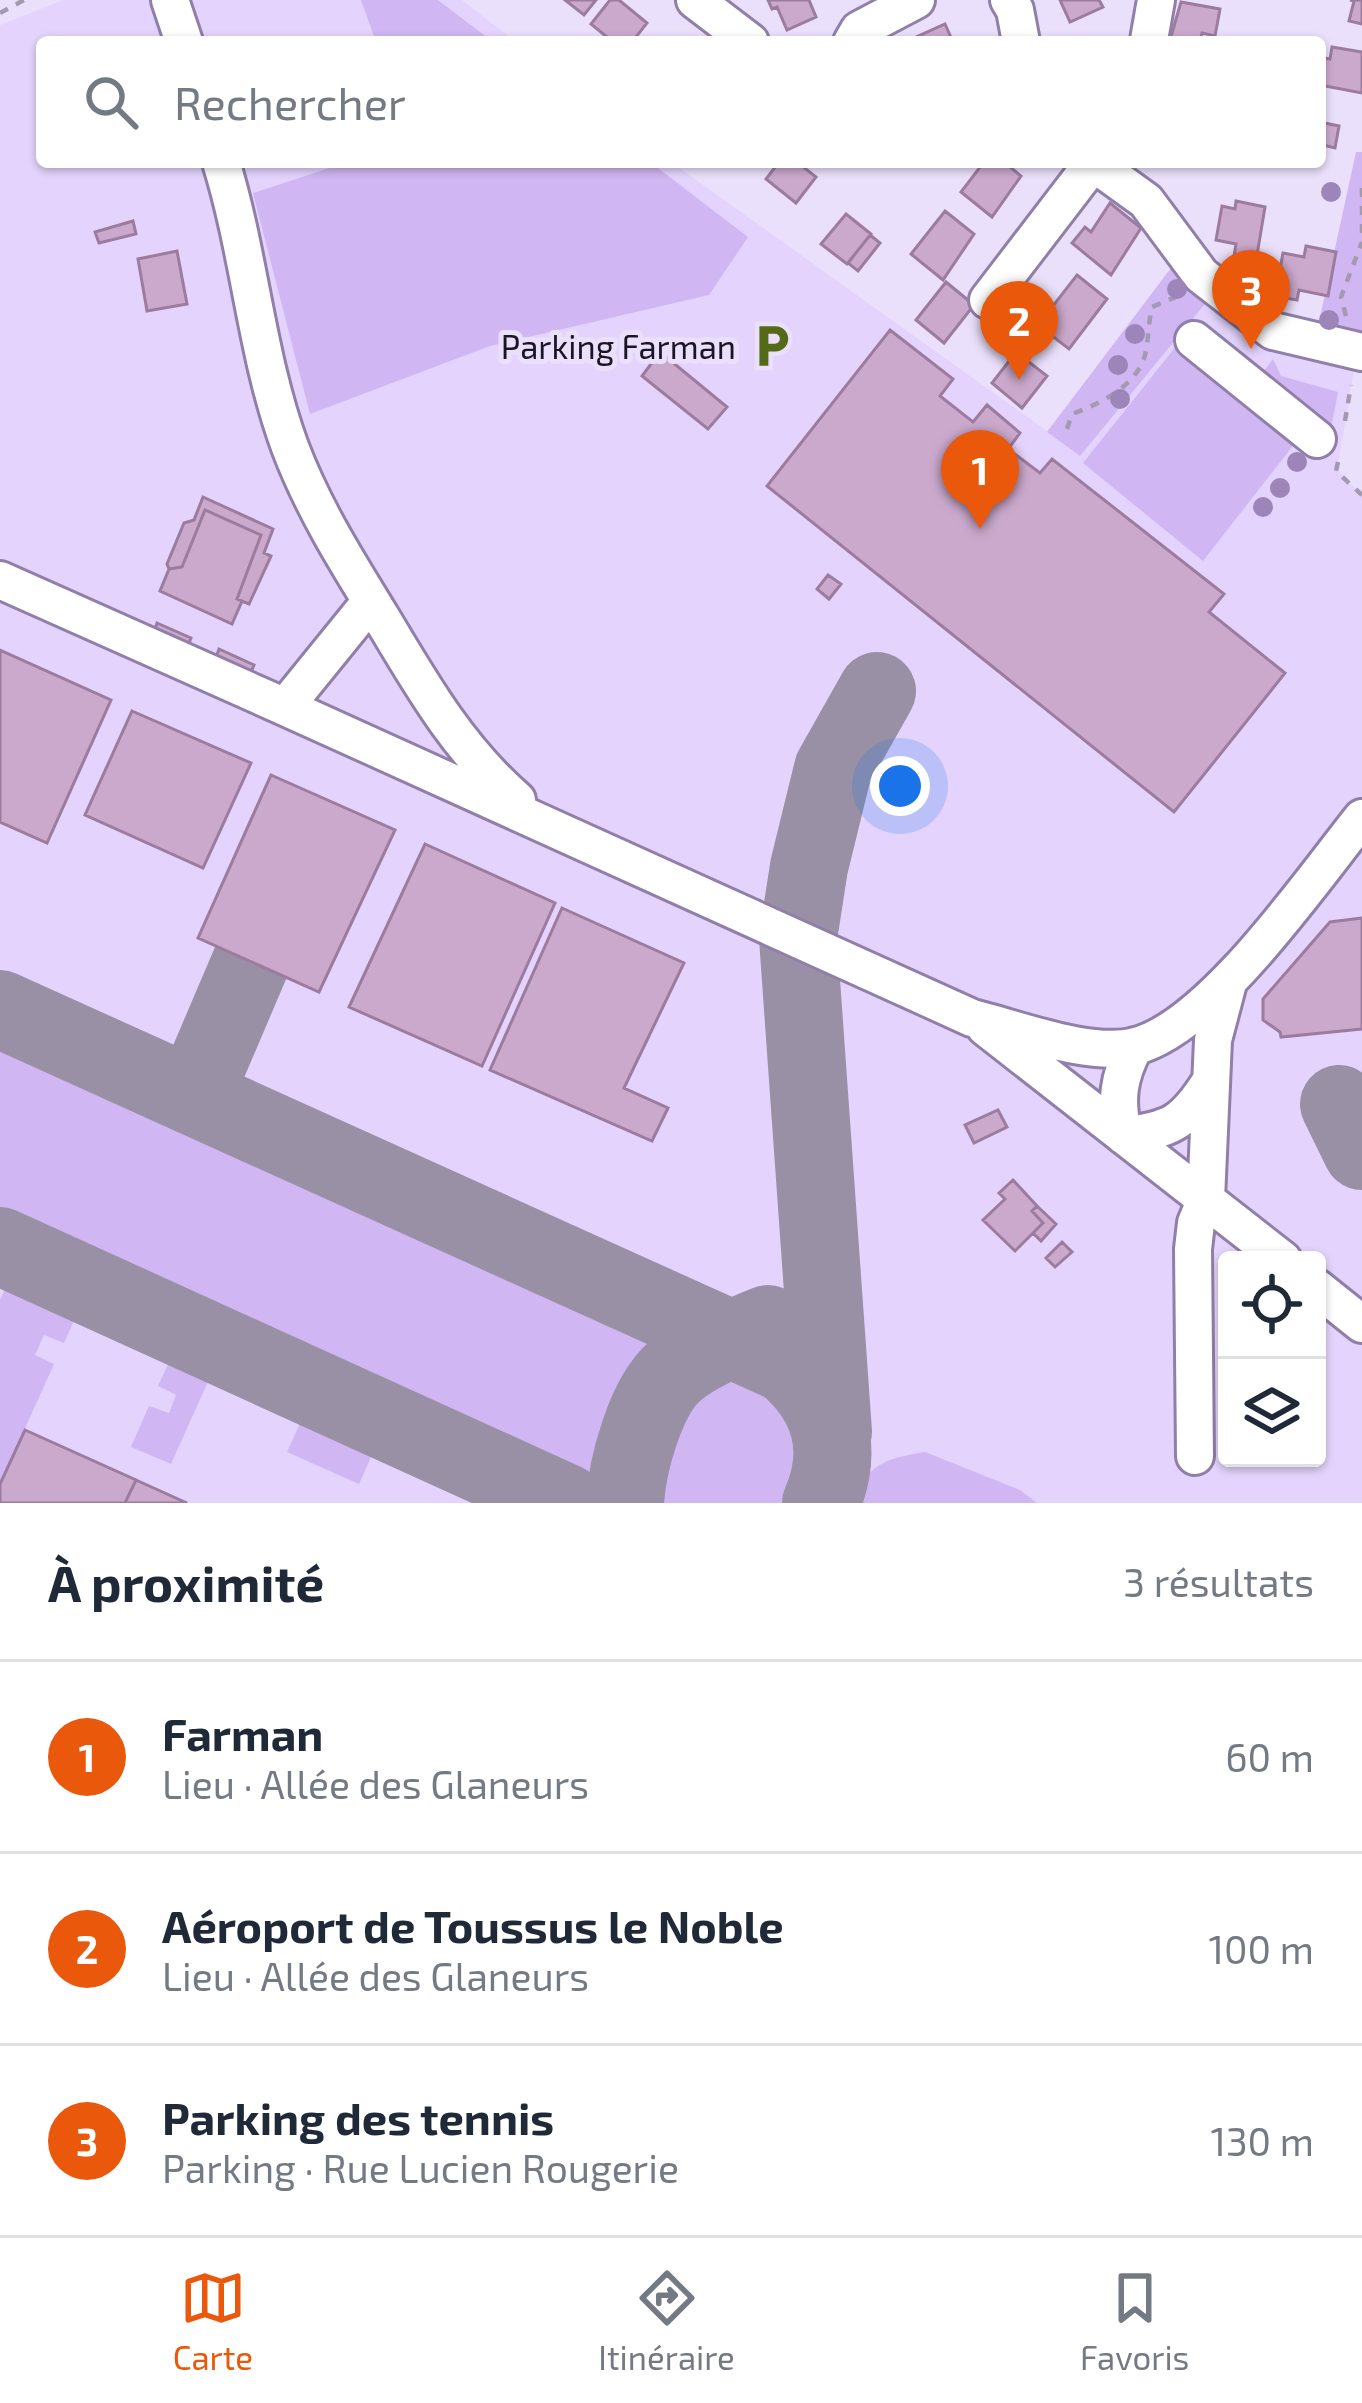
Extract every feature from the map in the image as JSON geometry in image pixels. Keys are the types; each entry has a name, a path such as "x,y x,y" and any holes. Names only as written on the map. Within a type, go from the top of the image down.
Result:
{"street":[{"path":"170,0 182,36"},
{"path":"694,0 742,36"},
{"path":"856,36 916,0"},
{"path":"1009,0 1021,36"},
{"path":"1150,36 1156,0"},
{"path":"222,168 290,447 328,531 445,724 491,778 536,817"},
{"path":"988,300 1088,168"},
{"path":"1099,168 1146,201 1208,280 1273,331 1359,352"},
{"path":"1194,340 1317,439"},
{"path":"0,580 536,817 973,1018 1084,1046 1136,1046 1172,1027 1228,983 1362,818"},
{"path":"285,706 371,602"},
{"path":"1195,1456 1193,1249 1196,1223 1206,1199 1213,1040 1228,983"},
{"path":"973,1018 1271,1251"},
{"path":"1124,1136 1116,1105 1122,1069 1136,1046"},
{"path":"1124,1136 1167,1130 1193,1109 1210,1082"},
{"path":"1326,1295 1362,1324"}],"path":[{"path":"0,13 25,0"},
{"path":"1359,352 1341,297 1362,241 1362,188"},
{"path":"1067,429 1072,414 1103,402 1129,380 1144,358 1152,307 1208,280"}],"shaded area":[{"path":"63,0 462,0 508,36 36,36 36,168 679,168 1047,431 1187,256 1273,330 1357,352 1337,470 1362,495 1362,1503 0,1503 0,25"},
{"path":"361,0 438,0 485,36 374,36"},
{"path":"1356,152 1362,152 1362,338 1317,331"},
{"path":"330,168 658,168 748,237 709,295 490,346 310,414 253,193"},
{"path":"1174,264 1209,299 1080,456 1047,432"},
{"path":"1181,340 1299,438 1203,561 1083,463"},
{"path":"1273,359 1281,376 1338,392 1329,439 1254,384"},
{"path":"0,1029 646,1321 654,1332 653,1343 593,1472 582,1478 566,1475 0,1220"},
{"path":"12,1274 81,1305 64,1343 44,1335 35,1355 54,1364 0,1484 0,1300"},
{"path":"175,1349 215,1366 171,1464 131,1447 149,1406 169,1413 176,1395 158,1386"},
{"path":"734,1364 779,1383 802,1417 804,1459 786,1503 655,1503 650,1460 665,1417 694,1382"},
{"path":"307,1408 379,1439 359,1484 287,1452"},
{"path":"925,1452 1020,1490 1037,1503 845,1503 878,1466"}],"building":[{"path":"565,0 596,0 584,15"},
{"path":"610,0 619,0 647,23 637,36 606,36 591,24"},
{"path":"768,0 809,0 816,17 787,30 777,7 772,9"},
{"path":"1060,0 1099,0 1103,7 1070,22"},
{"path":"1350,0 1362,0 1362,24 1349,21 1354,1"},
{"path":"1181,2 1220,9 1215,36 1171,36"},
{"path":"945,24 950,36 918,36"},
{"path":"1332,47 1362,52 1362,93 1326,86 1326,58 1330,59"},
{"path":"1326,123 1339,126 1335,148 1326,146"},
{"path":"774,168 805,168 816,177 796,203 766,179"},
{"path":"979,168 1011,168 1021,176 992,217 961,192"},
{"path":"1236,201 1265,207 1256,261 1234,256 1236,244 1216,240 1222,206 1235,209"},
{"path":"1110,203 1141,228 1111,275 1072,243 1085,227 1091,232"},
{"path":"945,211 974,234 943,280 911,254"},
{"path":"846,214 871,234 847,264 821,244"},
{"path":"133,221 136,234 99,243 95,232"},
{"path":"870,235 880,243 858,271 848,263"},
{"path":"1306,246 1336,252 1328,296 1299,290 1297,300 1275,296 1283,253 1304,257"},
{"path":"177,251 187,304 147,311 138,259"},
{"path":"1077,275 1107,299 1069,349 1038,325"},
{"path":"946,282 974,305 944,343 916,320"},
{"path":"890,330 953,379 940,396 973,422 987,405 1020,433 1008,449 1040,473 1052,459 1224,594 1209,612 1285,673 1174,812 767,486"},
{"path":"660,352 727,407 708,429 642,376"},
{"path":"1016,352 1047,376 1022,408 992,383"},
{"path":"203,497 273,529 264,553 271,556 249,604 237,599 261,535 205,510 182,567 169,569 184,523 194,520"},
{"path":"205,510 261,535 232,624 160,591 169,569 182,567"},
{"path":"828,575 841,584 829,599 817,589"},
{"path":"157,623 191,638 183,658 150,644"},
{"path":"219,649 254,665 245,687 211,671"},
{"path":"0,650 111,700 47,843 0,822"},
{"path":"132,711 251,763 203,868 85,815"},
{"path":"271,775 395,830 319,992 198,938"},
{"path":"425,844 555,903 482,1066 349,1007"},
{"path":"562,908 684,963 624,1088 668,1108 652,1141 490,1070"},
{"path":"1362,918 1362,1029 1281,1037 1263,1020 1263,999 1330,922"},
{"path":"998,1110 1007,1127 974,1143 965,1125"},
{"path":"1013,1180 1037,1206 1032,1211 1043,1223 1015,1251 983,1220 1005,1199 999,1193"},
{"path":"1037,1206 1056,1224 1041,1241 1033,1233 1043,1223 1032,1211"},
{"path":"1062,1242 1072,1252 1055,1267 1046,1258"},
{"path":"25,1430 136,1480 125,1503 0,1503 0,1484"},
{"path":"136,1480 187,1503 125,1503"}],"taxiway":[{"path":"833,1432 798,938 809,867 833,769 877,691"},
{"path":"181,1090 198,1085 251,962"},
{"path":"0,1009 786,1364 813,1394 829,1427 832,1464 821,1503"},
{"path":"1339,1104 1362,1151"},
{"path":"0,1246 566,1503"},
{"path":"625,1503 640,1433 664,1383 696,1356 768,1324"}],"place":[{"name":"Parking Farman","path":"772,346"},
{"name":"Parking des tennis","path":"1251,349"},
{"name":"Aéroport de Toussus le Noble","path":"1019,380"},
{"name":"Farman","path":"980,529"}]}
